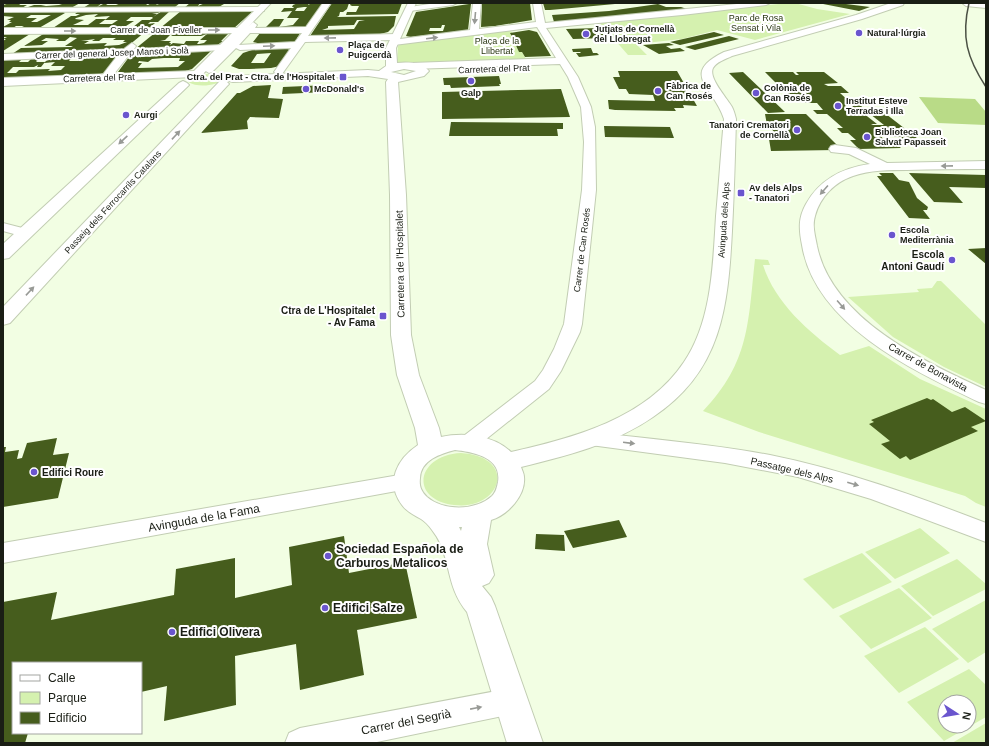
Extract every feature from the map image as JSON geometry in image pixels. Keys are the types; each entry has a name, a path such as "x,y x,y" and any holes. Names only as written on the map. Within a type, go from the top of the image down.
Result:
{"street":[{"path":"31,38 87,3"},
{"path":"106,78 126,52 184,3"},
{"name":"Passeig dels Ferrocarrils Catalans","path":"3,319 222,75 240,47 248,30 273,3"},
{"path":"279,72 327,3"},
{"path":"395,40 411,6 453,3"},
{"path":"474,32 477,3"},
{"path":"537,3 541,25"},
{"path":"698,3 727,8"},
{"path":"240,47 300,42 395,40 541,25 695,12 766,3"},
{"name":"Avinguda dels Alps","path":"507,462 546,454 590,439 639,415 674,389 696,361 709,329 720,285 730,119 728,109 706,77 706,70 708,66 717,59 728,54 860,17 900,3"},
{"path":"966,3 986,6"},
{"path":"3,10 176,9 264,6"},
{"name":"Passeig dels Ferrocarrils Catalans","path":"222,75 264,6"},
{"path":"539,14 549,13"},
{"name":"Passeig dels Ferrocarrils Catalans","path":"185,85 180,81 183,78 196,74 222,48 268,18"},
{"name":"Carrer de Can Rosés","path":"468,443 542,385 552,371 571,332 589,190 590,142 586,107 573,78 541,25"},
{"name":"Carrer de Joan Fiveller","path":"3,31 308,30"},
{"name":"Carretera de l'Hospitalet","path":"395,40 392,48 391,73 398,196 402,334 408,375 427,428 431,448"},
{"path":"3,57 20,46"},
{"name":"Carrer del general Josep Manso i Solà","path":"3,57 222,48"},
{"name":"Carretera del Prat","path":"411,66 564,64"},
{"name":"Carretera del Prat","path":"422,73 564,64"},
{"path":"205,88 222,75 279,72 391,73 411,77 422,73 422,69 411,66 391,73 222,75"},
{"name":"Carretera del Prat","path":"3,82 196,74 222,75"},
{"path":"3,254 185,85"},
{"name":"Carretera del Prat","path":"3,90 185,85"},
{"name":"Carrer de Bonavista","path":"835,148 852,151 886,167"},
{"name":"Carrer de Bonavista","path":"986,165 886,167 865,169 846,174 832,181 823,191 809,212 806,223 806,237 811,258 819,277 847,312 887,344 918,364 986,398"},
{"path":"3,227 25,233"},
{"name":"Passatge dels Alps","path":"590,439 714,454 770,463 857,485 986,533"},
{"path":"449,443 468,443 491,449 507,462 512,475 510,489 505,498 497,506 480,514 456,518 433,514 422,508 407,492 405,482 407,472 412,463 420,455 431,448 449,443"},
{"name":"Avinguda de la Fama","path":"3,553 405,482"},
{"path":"433,514 445,528 454,543 469,593 480,606 525,743"},
{"path":"480,514 472,542 473,553 483,590 480,606"},
{"name":"Carrer del Segrià","path":"300,743 512,701"}],"green space":[{"name":"Parc de Rosa Sensat i Vila","path":"795,3 817,9 850,14 755,40 717,30 682,39 636,44 647,55 628,55 600,23"},
{"name":"Plaça de la Llibertat","path":"507,30 512,32 510,34 519,52 522,52 527,61 397,64 398,46 401,44"},
{"path":"207,74 224,77 225,79 212,85 202,86 188,82 193,77"},
{"path":"755,259 768,260 770,265 763,265 768,279 784,304 794,316 817,337 840,355 869,346 920,379 986,409 986,507 965,496 759,432 703,411 718,393 730,375 738,358 748,322"},
{"path":"937,281 941,281 986,325 986,387 944,367 893,337 848,297 919,292 917,289 932,288"},
{"path":"461,453 479,457 491,464 497,473 497,483 492,492 483,500 470,505 454,505 439,501 430,495 424,486 424,478 427,469 435,461 446,456"},
{"path":"920,528 950,553 895,579 865,552"},
{"path":"862,553 892,582 833,609 803,579"},
{"path":"957,559 986,584 986,589 933,616 901,586"},
{"path":"899,588 932,618 871,649 839,616"},
{"path":"986,600 986,652 968,663 932,629"},
{"path":"925,627 959,659 899,693 864,656"},
{"path":"969,669 986,685 986,717 977,722 977,694 937,694 937,734 907,702"},
{"path":"986,723 986,743 952,743 967,734 977,734 977,728"},
{"path":"937,734 956,734 944,741"}],"shaded area":[{"path":"919,97 975,99 986,112 986,125 938,123"}],"building":[{"path":"10,3 22,3 19,5 27,5 20,9 3,9 3,5"},
{"path":"65,3 80,3 71,8 25,8 34,5 46,6"},
{"path":"91,3 102,3 97,7 105,3 109,3 106,5 116,5 121,3 149,3 146,5 148,5 151,3 158,3 156,5 162,3 180,3 175,7 169,8 83,8"},
{"path":"190,3 200,3 198,6 205,3 224,4 217,8 184,8"},
{"path":"298,3 309,3 308,5 312,3 323,3 306,28 264,29 274,19 284,19 279,27 293,25 299,18 287,18 292,11 281,12 284,8 293,8 293,5","holes":["307,7 304,11 295,11 297,8"]},
{"path":"332,3 349,3 347,9 340,12 339,16 337,17 396,16 394,26 388,32 376,35 310,36","holes":["357,20 365,20 359,21 354,29 322,30 328,28 328,26 354,25"]},
{"path":"351,3 402,3 398,14 346,15 347,12 356,12 359,6 352,6 350,5"},
{"path":"530,3 532,20 481,27 482,4"},
{"path":"543,3 615,3 615,4 545,10"},
{"path":"818,3 838,3 870,7 859,11"},
{"path":"471,4 468,30 411,37 406,36 416,12","holes":["442,25 445,25 443,31 429,31 430,28 441,28"]},
{"path":"658,4 666,7 681,7 687,9 554,22 552,15 609,11"},
{"path":"3,11 61,11 65,13 39,28 16,30 24,26 16,26 13,28 17,28 14,30 5,30 8,28 3,29 3,27 12,22 9,22 11,20 7,20 14,17 3,16","holes":["31,15 51,15 37,22 31,22 37,18 26,18"]},
{"path":"79,11 161,11 158,13 152,13 157,14 153,17 162,11 170,11 158,22 150,22 148,24 155,23 148,29 50,30 71,16 80,14 75,14","holes":["98,14 94,17 110,16 105,20 118,20 112,24 99,24 106,19 96,19 88,25 73,25 84,20 75,19 76,18","131,17 153,17 150,20 142,20 133,27 126,26 134,21 126,21"]},
{"path":"181,11 253,11 233,29 159,29"},
{"name":"Jutjats de Cornellà del Llobregat","path":"598,28 606,38 573,39 566,29"},
{"path":"529,30 537,32 551,56 525,57 522,52 519,52 510,33"},
{"path":"145,32 123,50 12,54 21,48 71,47 73,46 65,46 77,38 70,37 65,41 56,41 59,39 46,38 41,41 48,41 42,45 24,46 45,33","holes":["103,38 116,38 113,40 125,40 123,42 127,42 119,45 104,46 107,43 84,44 89,41 81,41 95,39 92,41 99,41"]},
{"path":"156,32 230,32 221,41 223,41 216,46 135,49","holes":["171,34 174,34 171,36 201,36 207,34 200,40 207,40 204,43 199,44 197,44 199,41 186,41 184,44 173,43 170,45 171,43 169,43 171,41 160,41 165,40"]},
{"path":"301,32 297,38 299,38 297,41 289,43 262,44 253,42 260,33"},
{"path":"714,32 724,35 680,45 670,42"},
{"path":"3,33 30,34 3,51 3,41 6,39 3,39 7,37 3,37"},
{"path":"729,36 739,39 695,50 685,47"},
{"path":"669,43 674,45 666,46 671,49 680,48 685,51 659,54 643,45"},
{"path":"284,48 291,50 280,66 271,68 239,69 231,66 243,53 255,49","holes":["271,53 264,63 251,63 257,54"]},
{"path":"591,48 593,53 597,53 599,55 579,57 576,53 581,53 573,52 572,49"},
{"path":"212,50 192,69 182,72 123,74 118,72 132,53","holes":["180,58 179,61 185,61 178,67 138,68 142,63 138,63 139,61 148,62 152,59"]},
{"path":"74,55 69,61 78,61 83,55 118,55 104,73 96,75 3,79 4,60 24,57 19,62 28,62 33,57 42,57 40,59 42,59 44,56","holes":["38,60 47,60 45,62 36,62","55,62 51,66 65,66 61,70 19,70 16,73 7,73 13,67 34,67 38,65 37,67 41,67 44,63"]},
{"name":"Fàbrica de Can Rosés","path":"618,71 677,71 697,106 683,105 684,108 674,108 676,111 609,109 608,100 655,101 653,95 629,94 626,89 619,89 613,77 620,77"},
{"name":"Colònia de Can Rosés","path":"743,72 785,112 768,113 729,73"},
{"path":"765,72 793,72 796,75 799,75 796,72 824,72 838,83 824,84 828,86 841,86 849,93 840,93 851,103 857,103 865,109 854,110 857,113 863,113 877,124 871,124 884,125 870,114 886,114 922,142 905,142 898,137 893,137 883,129 888,128 886,127 875,127 881,132 876,132 889,144 895,143 901,148 859,149 850,140 856,140 848,133 842,133 837,128 843,128 827,114 817,114 813,110 823,110 817,103 806,103 796,94 786,94 780,87 799,87 796,84 777,84"},
{"path":"499,76 500,86 451,88 450,85 444,85 443,78"},
{"path":"271,85 268,98 283,99 279,118 250,117 247,121 248,129 201,133 237,93 240,93 253,86"},
{"name":"McDonald's","path":"330,85 330,91 326,92 282,94 283,87"},
{"path":"561,89 570,117 442,119 442,92"},
{"name":"Tanatori Crematori de Cornellà","path":"765,114 806,114 838,146 836,150 771,151 768,133 775,133 770,127 774,127 772,125 767,125"},
{"path":"451,122 563,123 563,129 557,129 558,136 449,136"},
{"path":"604,126 670,127 674,138 605,137"},
{"path":"879,173 893,173 899,180 909,182 917,198 928,207 927,210 923,210 930,219 909,218 877,176 882,176"},
{"path":"909,173 986,175 986,188 949,187 963,203 934,202"},
{"path":"986,248 986,264 968,249"},
{"path":"927,398 931,400 933,399 952,412 965,407 986,421 971,427 978,431 910,460 906,456 900,459 881,444 890,441 869,424 874,422 871,420"},
{"name":"Edifici Roure","path":"57,438 53,455 69,453 58,498 3,507 3,447 6,447 5,452 19,450 17,459 22,458 27,443"},
{"path":"619,520 627,537 573,548 564,531"},
{"path":"536,534 564,535 565,551 535,549"},
{"path":"344,536 349,573 405,562 417,618 357,630 364,675 300,690 296,644 235,656 236,705 164,721 167,686 142,692 142,662 12,662 12,734 28,734 25,743 3,743 3,602 57,592 51,620 174,595 176,569 235,558 235,598 292,585 289,547"}],"railway":[{"path":"969,3 966,26 967,47 974,66 986,87"}],"place":[{"name":"Natural·lúrgia","path":"859,33"},
{"name":"Jutjats de Cornellà del Llobregat","path":"586,34"},
{"name":"Plaça de Puigcerdà","path":"340,50"},
{"name":"Ctra. del Prat - Ctra. de l'Hospitalet","path":"343,77"},
{"name":"Galp","path":"471,81"},
{"name":"McDonald's","path":"306,89"},
{"name":"Fàbrica de Can Rosés","path":"658,91"},
{"name":"Colònia de Can Rosés","path":"756,93"},
{"name":"Institut Esteve Terradas i Illa","path":"838,106"},
{"name":"Aurgi","path":"126,115"},
{"name":"Tanatori Crematori de Cornellà","path":"797,130"},
{"name":"Biblioteca Joan Salvat Papasseit","path":"867,137"},
{"name":"Av dels Alps - Tanatori","path":"741,193"},
{"name":"Escola Mediterrània","path":"892,235"},
{"name":"Escola Antoni Gaudí","path":"952,260"},
{"name":"Ctra de L'Hospitalet - Av Fama","path":"383,316"},
{"name":"Edifici Roure","path":"34,472"},
{"name":"Sociedad Española de Carburos Metalicos","path":"328,556"},
{"name":"Edifici Salze","path":"325,608"},
{"name":"Edifici Olivera","path":"172,632"}]}
